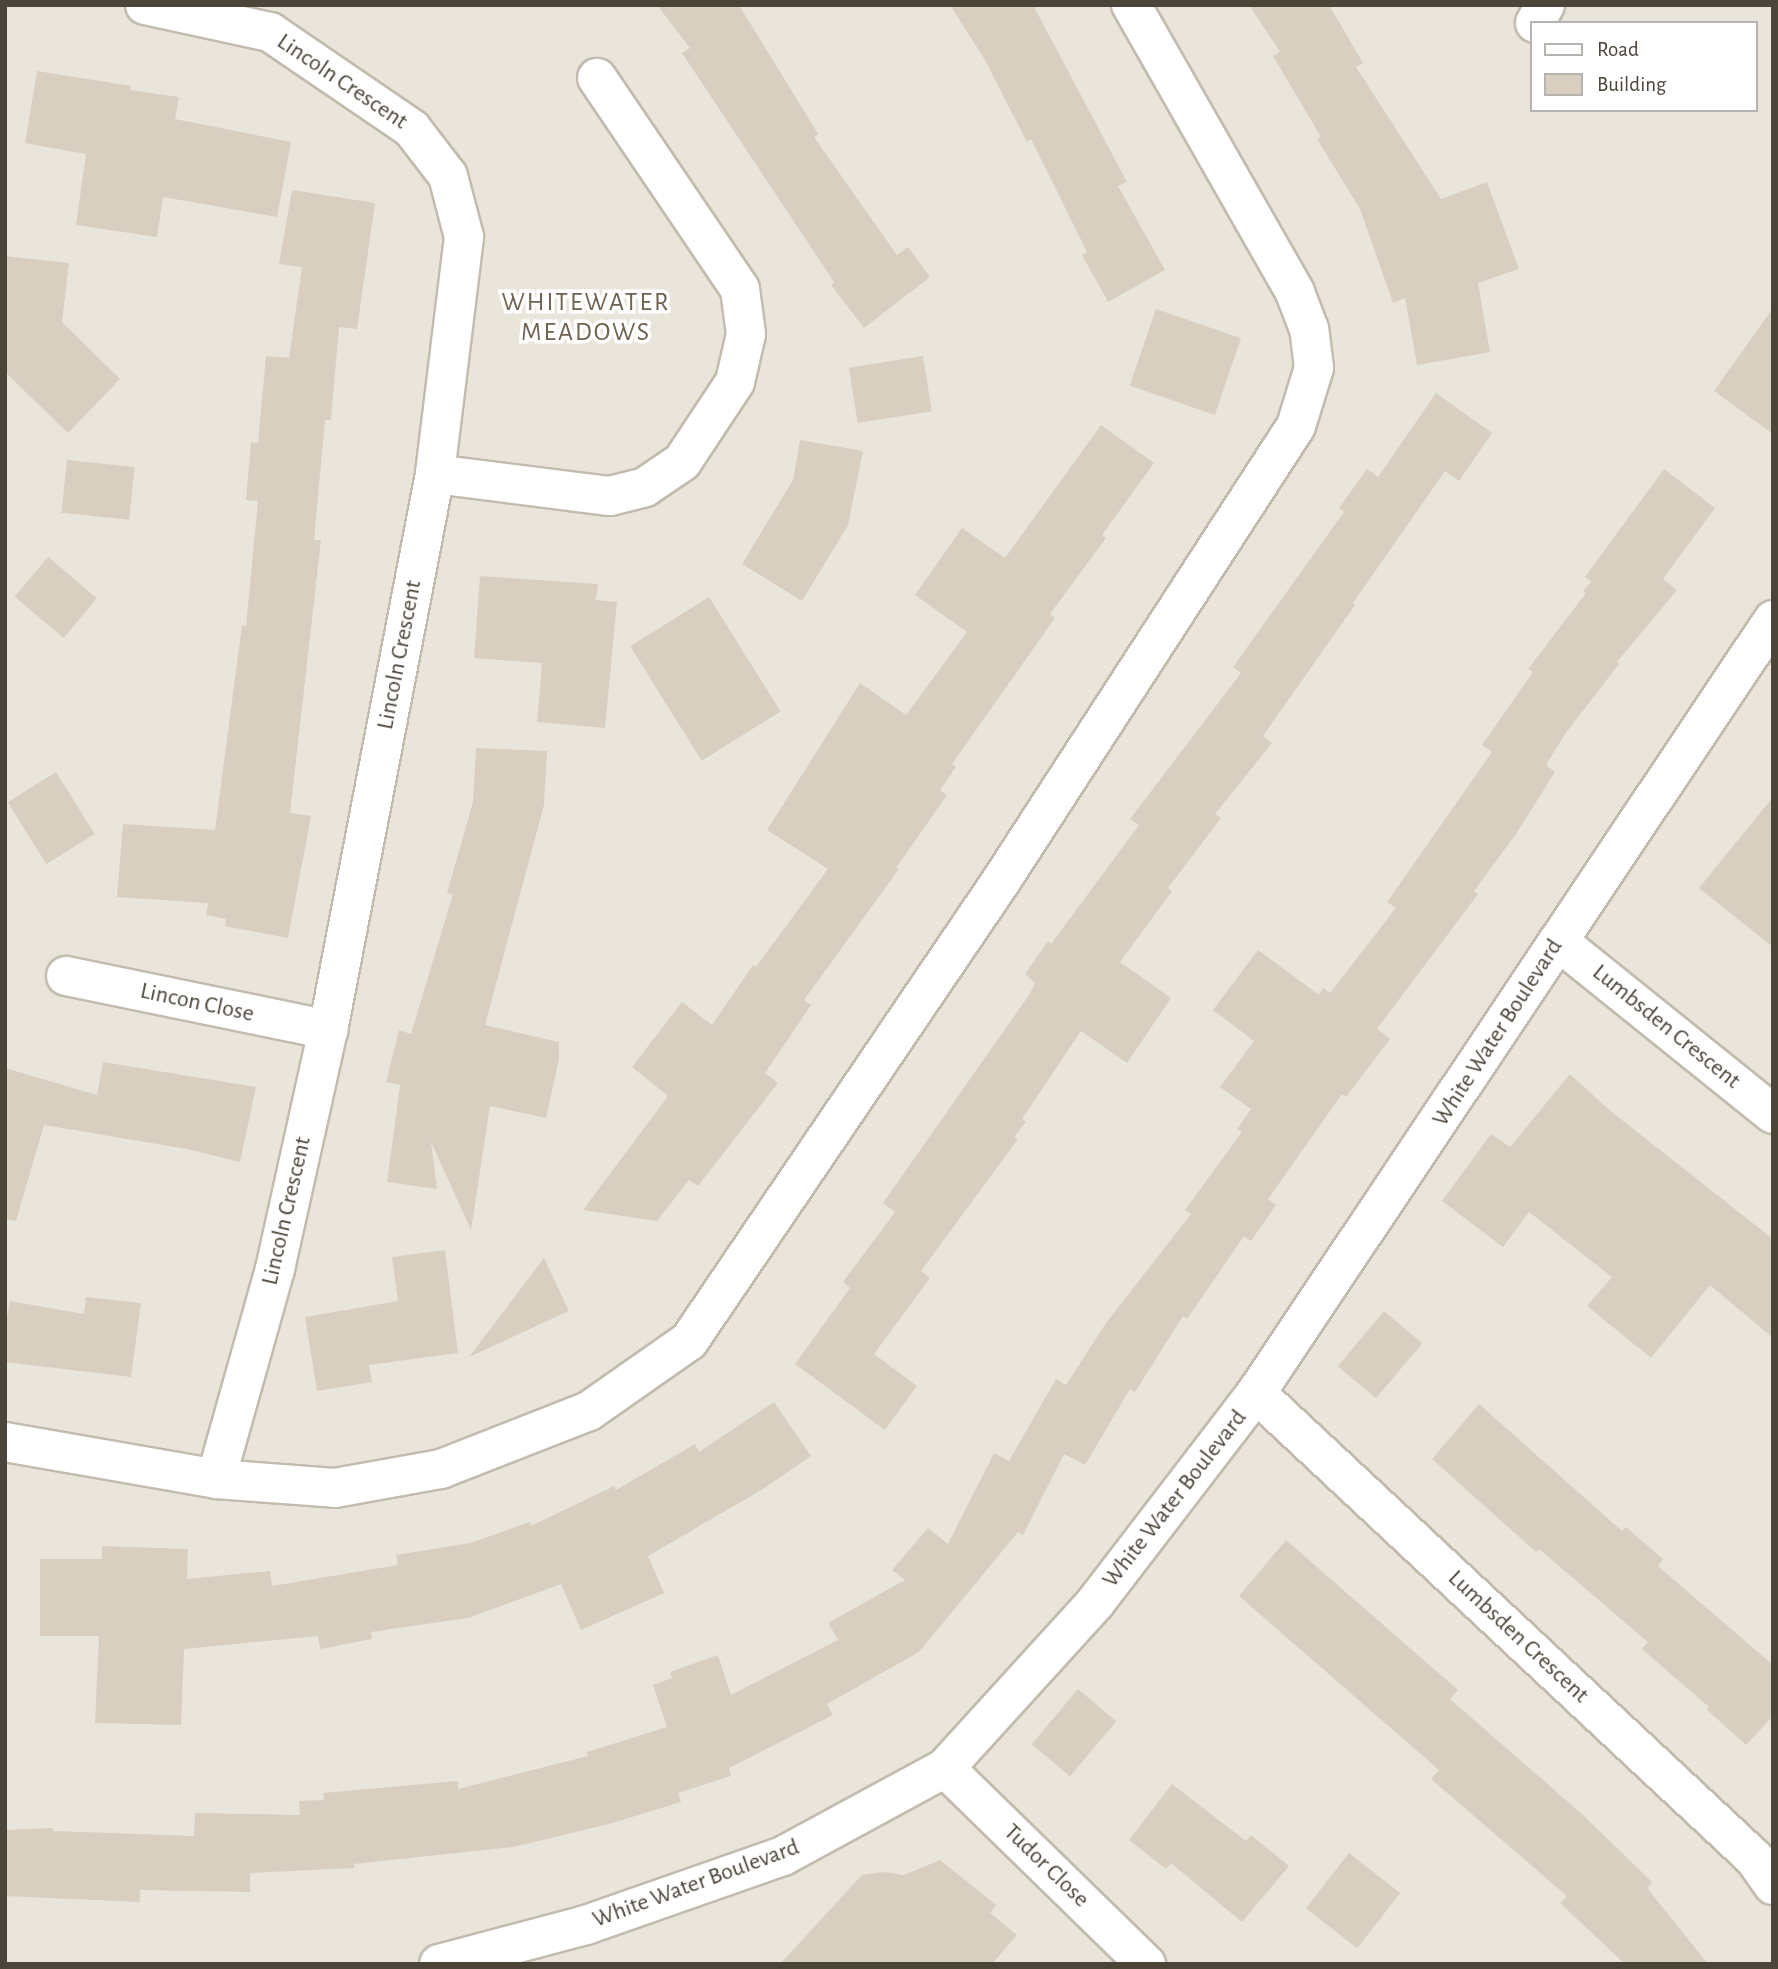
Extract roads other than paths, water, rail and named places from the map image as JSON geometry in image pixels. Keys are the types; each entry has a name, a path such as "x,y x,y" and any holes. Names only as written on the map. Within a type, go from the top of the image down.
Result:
{"street":[{"name":"Lincoln Crescent","path":"145,5 273,19 412,130 448,176 464,237 435,474 328,1030 275,1269 216,1479"},
{"path":"5,1442 216,1479 335,1488 441,1469 589,1411 689,1341 1001,881 1296,426 1314,368 1309,329 1295,292 1131,5"},
{"path":"1536,21 1545,5"},
{"path":"435,474 610,496 645,487 682,462 735,382 747,334 740,289 597,78"},
{"name":"White Water Boulevard","path":"439,1964 586,1925 783,1856 945,1768 1095,1603 1256,1393 1684,757 1773,620"},
{"name":"Lumbsden Crescent","path":"1558,941 1773,1114"},
{"name":"Lincon Close","path":"66,976 328,1030"},
{"name":"Lumbsden Crescent","path":"1256,1393 1754,1857 1773,1885"},
{"name":"Tudor Close","path":"945,1768 1146,1964"}],"district":[{"name":"WHITEWATER MEADOWS","path":"586,318"}]}
